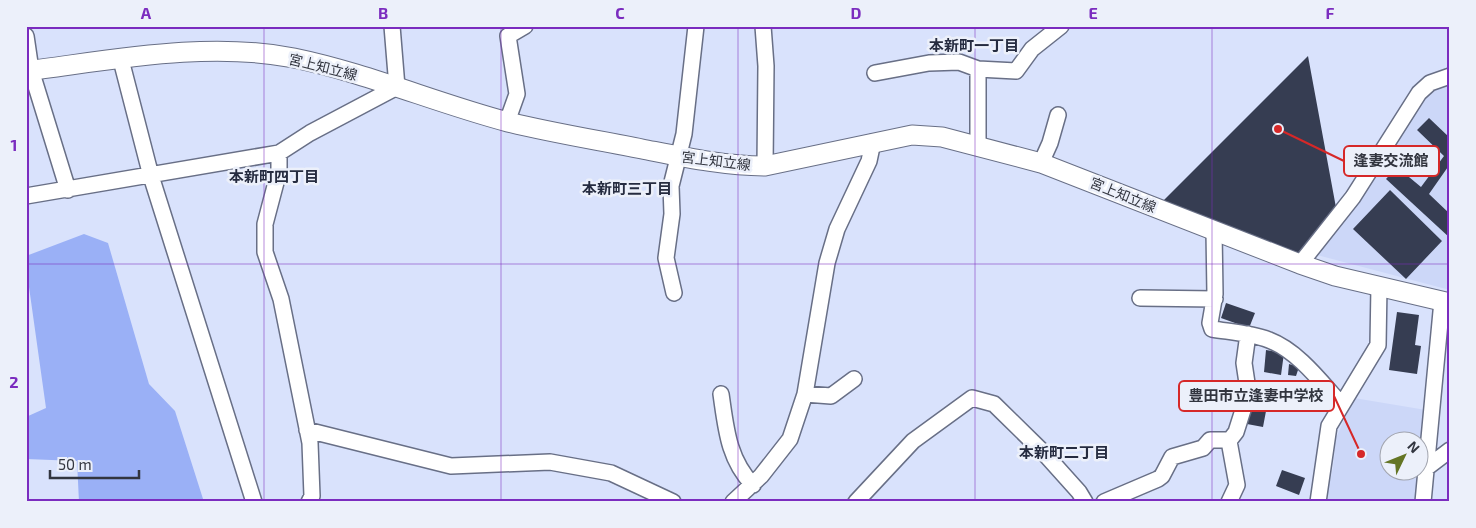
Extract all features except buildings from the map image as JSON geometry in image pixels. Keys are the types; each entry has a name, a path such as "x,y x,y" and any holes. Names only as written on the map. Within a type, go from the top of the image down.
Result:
{"main road":[{"name":"宮上知立線","path":"28,70 172,54 249,53 293,58 397,87 507,122 679,156 742,166 766,166 873,142 919,135 942,137 1041,163 1300,264 1446,302"}],"street":[{"path":"26,196 279,153 310,133 397,87 392,26"},
{"path":"507,122 517,94 508,36 525,26"},
{"path":"674,293 666,258 672,214 671,186 684,134 696,26"},
{"path":"763,26 766,47 766,166"},
{"path":"875,73 929,63 958,62 978,69 1016,71 1032,49 1061,26"},
{"path":"26,36 28,70 68,190"},
{"path":"121,60 151,176 254,502"},
{"path":"978,69 978,146"},
{"path":"1300,264 1353,197 1419,93 1430,83 1450,76"},
{"path":"1041,163 1050,143 1058,115"},
{"path":"733,502 753,485 790,439 806,394 827,263 837,229 869,161 873,142"},
{"path":"279,153 278,171 264,224 265,252 281,299 307,430 313,470 312,496 309,502"},
{"path":"1214,231 1215,299 1210,323 1212,329 1248,334 1271,341 1287,350 1341,404"},
{"path":"1318,502 1329,426 1378,345 1379,286"},
{"path":"1140,298 1215,299"},
{"path":"1428,446 1446,302"},
{"path":"1229,502 1237,485 1229,441 1236,432 1243,410 1247,383 1244,363 1248,334"},
{"path":"806,394 830,396 854,379"},
{"path":"721,394 734,460 753,485"},
{"path":"856,502 913,441 972,398 994,404 1044,453 1079,492 1085,502"},
{"path":"307,430 451,466 550,462 611,473 674,502"},
{"path":"1104,502 1162,476 1172,457 1203,448 1210,440 1229,441"},
{"path":"1428,468 1450,450"},
{"path":"1423,502 1424,480"}],"shaded area":[{"path":"1450,81 1450,290 1317,255 1422,96 1429,88"},
{"path":"84,234 108,243 149,384 175,411 204,502 79,502 77,461 26,459 26,417 46,408 29,287 26,280 26,256"},
{"path":"1354,398 1426,410 1424,430 1378,430 1378,480 1420,480 1418,502 1325,502 1333,468 1336,438"}],"place":[{"name":"逢妻交流館","path":"1278,129"},
{"name":"豊田市立逢妻中学校","path":"1361,454"}],"district":[{"name":"本新町一丁目","path":"974,46"},
{"name":"本新町四丁目","path":"274,177"},
{"name":"本新町三丁目","path":"627,189"},
{"name":"本新町二丁目","path":"1064,453"}]}
